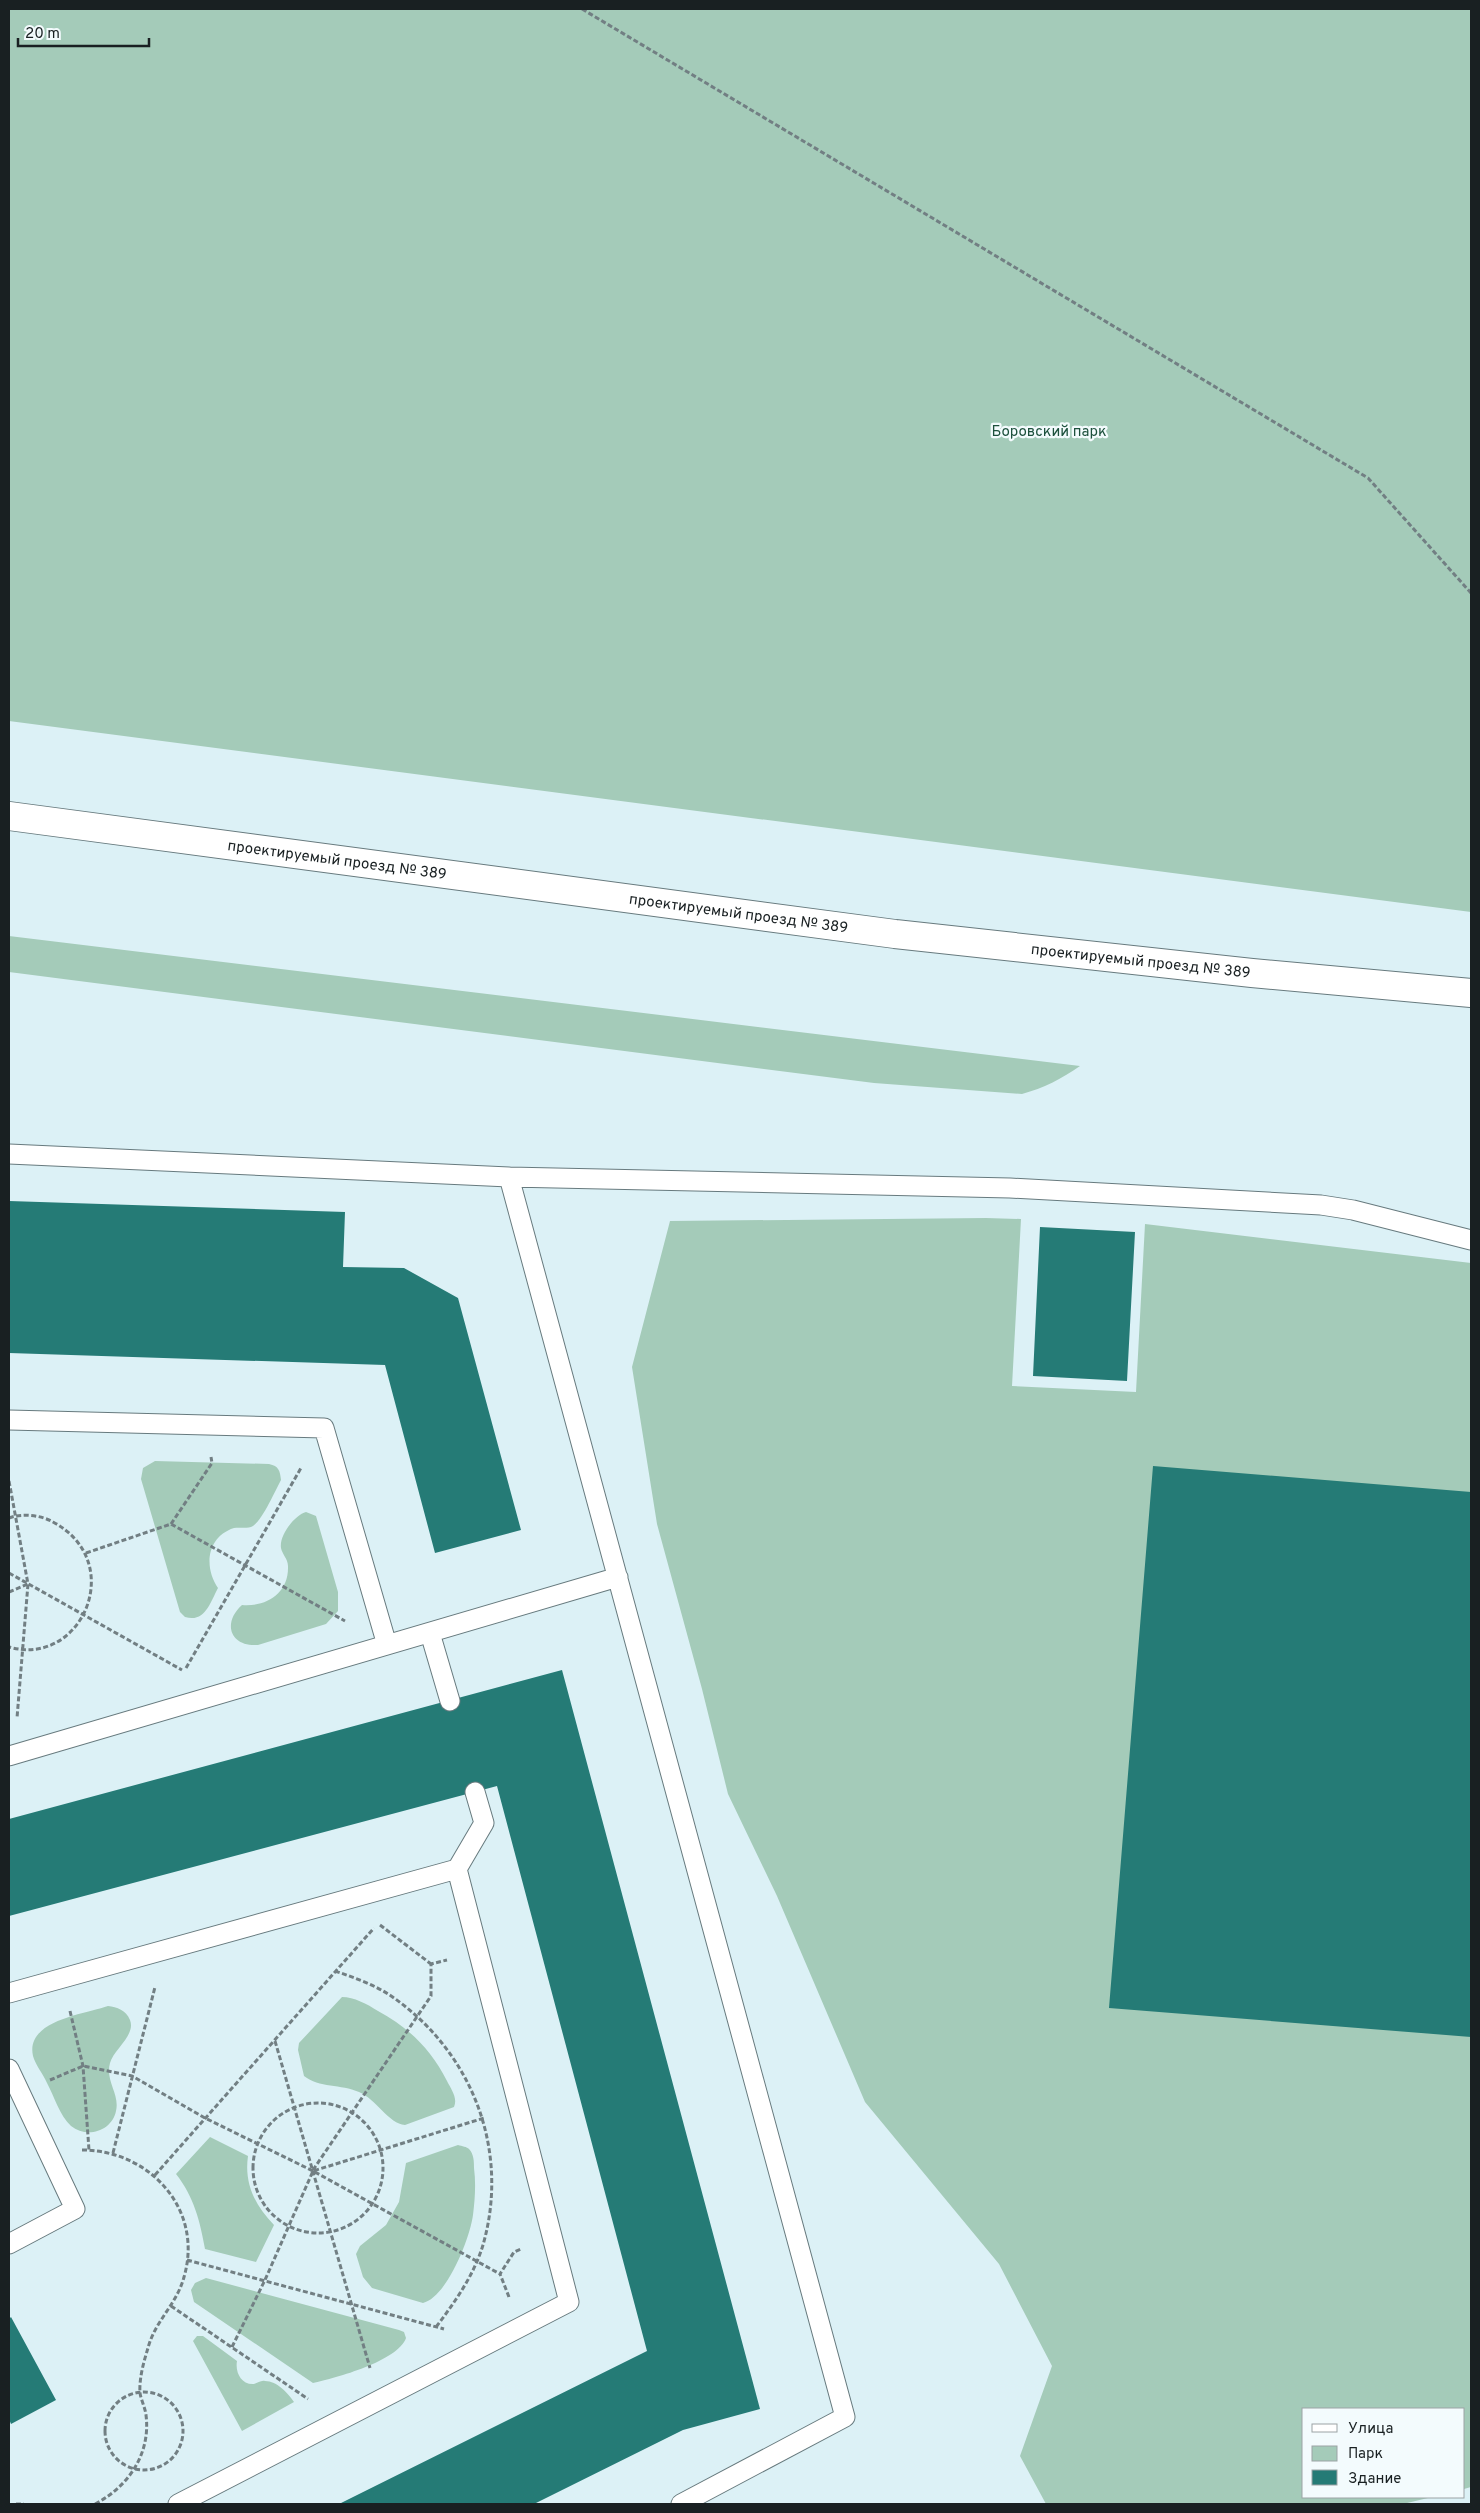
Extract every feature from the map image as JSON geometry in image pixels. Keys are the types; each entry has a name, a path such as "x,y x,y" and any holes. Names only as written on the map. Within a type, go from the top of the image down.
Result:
{"main road":[{"name":"проектируемый проезд № 389","path":"9,816 895,934 1242,972 1471,993"}],"lane":[{"path":"9,1154 509,1177 1010,1188 1321,1205 1353,1210 1471,1240"},
{"path":"509,1177 846,2417 681,2504"},
{"path":"9,1420 324,1428 388,1645"},
{"path":"11,1755 618,1577"},
{"path":"430,1633 450,1701"},
{"path":"9,1993 457,1869 484,1823 475,1792"},
{"path":"178,2504 569,2302 457,1869"},
{"path":"9,2069 75,2209 9,2244"}],"path":[{"path":"582,9 1368,478 1471,593"},
{"path":"86,1553 171,1524 212,1463 211,1425"},
{"path":"9,1574 184,1672 324,1428"},
{"path":"9,1481 28,1584 23,1650 11,1755"},
{"path":"9,1518 15,1515 44,1517 69,1531 86,1553 93,1581 88,1608 71,1632 47,1647 23,1650 9,1647"},
{"path":"171,1524 246,1564 388,1645"},
{"path":"9,1592 28,1584"},
{"path":"155,2175 416,1881"},
{"path":"378,1924 432,1964"},
{"path":"113,2153 165,1950"},
{"path":"432,1964 478,1952"},
{"path":"232,2347 265,2280 313,2171 431,1996 432,1964"},
{"path":"335,1971 365,1982 392,1997 417,2016 440,2038 459,2064 483,2118 491,2152 492,2183 489,2215 483,2245 455,2302 436,2327"},
{"path":"63,1978 83,2066 90,2150"},
{"path":"274,2040 379,2400"},
{"path":"20,2093 83,2066 132,2076 205,2118 313,2171 500,2274 520,2327"},
{"path":"320,2103 340,2106 352,2113 371,2131 381,2150 383,2170 379,2190 372,2203 354,2222 331,2231 316,2233 289,2226 278,2220 264,2205 255,2186 253,2166 258,2144 266,2128 281,2114 294,2108 320,2103"},
{"path":"313,2171 519,2108"},
{"path":"50,2156 78,2150 113,2153 131,2159 155,2175 173,2196 184,2222 188,2249 185,2277 171,2306 157,2325 148,2345 140,2392 146,2414 147,2430 144,2447 135,2468 125,2482 110,2497 95,2504"},
{"path":"500,2274 514,2252 552,2236"},
{"path":"187,2260 491,2342"},
{"path":"171,2306 340,2421"},
{"path":"146,2391 161,2394 173,2404 181,2417 184,2432 180,2447 171,2460 158,2468 142,2470 135,2468 127,2467 115,2458 107,2444 105,2429 108,2414 117,2401 131,2393 146,2391"},
{"path":"16,2504 24,2504"}],"green space":[{"name":"Боровский парк","path":"9,9 1471,9 1471,912 9,721"},
{"path":"9,936 1080,1066 1052,1083 1022,1094 874,1083 9,972"},
{"path":"1021,1219 1012,1386 1136,1392 1145,1224 1471,1263 1471,2487 1465,2489 1465,2408 1302,2408 1302,2498 1428,2498 1403,2504 1046,2504 1020,2456 1052,2366 999,2264 865,2102 777,1896 728,1794 702,1689 657,1524 632,1367 670,1221"},
{"path":"155,1461 269,1464 277,1468 280,1474 281,1480 257,1522 251,1527 234,1528 225,1532 213,1546 210,1554 210,1563 218,1588 206,1610 197,1617 185,1617 180,1612 141,1479 143,1468"},
{"path":"306,1512 316,1516 338,1592 338,1611 326,1624 258,1645 248,1645 241,1642 235,1638 232,1632 232,1619 242,1605 260,1604 268,1601 285,1584 288,1566 281,1543 285,1532 293,1521"},
{"path":"342,1997 356,2000 369,2006 400,2025 418,2040 441,2070 455,2097 454,2107 405,2125 399,2124 365,2095 345,2088 316,2082 304,2076 298,2050 299,2043"},
{"path":"108,2006 124,2011 130,2020 131,2026 127,2037 110,2063 109,2076 116,2099 116,2111 110,2124 104,2128 98,2131 84,2132 71,2126 60,2111 34,2059 33,2044 38,2034 47,2026 59,2020"},
{"path":"210,2137 248,2156 248,2176 252,2194 261,2210 274,2225 256,2262 205,2249 192,2200 176,2174"},
{"path":"458,2145 468,2148 473,2156 475,2197 467,2238 449,2279 441,2290 423,2303 372,2288 363,2277 356,2254 360,2246 386,2225 399,2202 406,2163"},
{"path":"206,2278 399,2330 404,2332 406,2338 401,2346 379,2361 350,2373 313,2383 194,2302 191,2290 195,2283"},
{"path":"197,2336 203,2336 237,2361 238,2373 242,2380 249,2384 261,2381 274,2383 285,2391 294,2402 242,2431 193,2341"}],"building":[{"path":"9,1201 345,1212 343,1267 404,1268 458,1298 521,1530 435,1553 385,1365 9,1353"},
{"path":"1040,1227 1135,1232 1127,1381 1033,1376"},
{"path":"1153,1466 1471,1492 1471,2037 1109,2008"},
{"path":"562,1670 760,2409 683,2430 534,2504 339,2504 647,2351 497,1786 9,1916 9,1819"},
{"path":"11,2317 56,2400 11,2424 9,2419 9,2319"}]}
